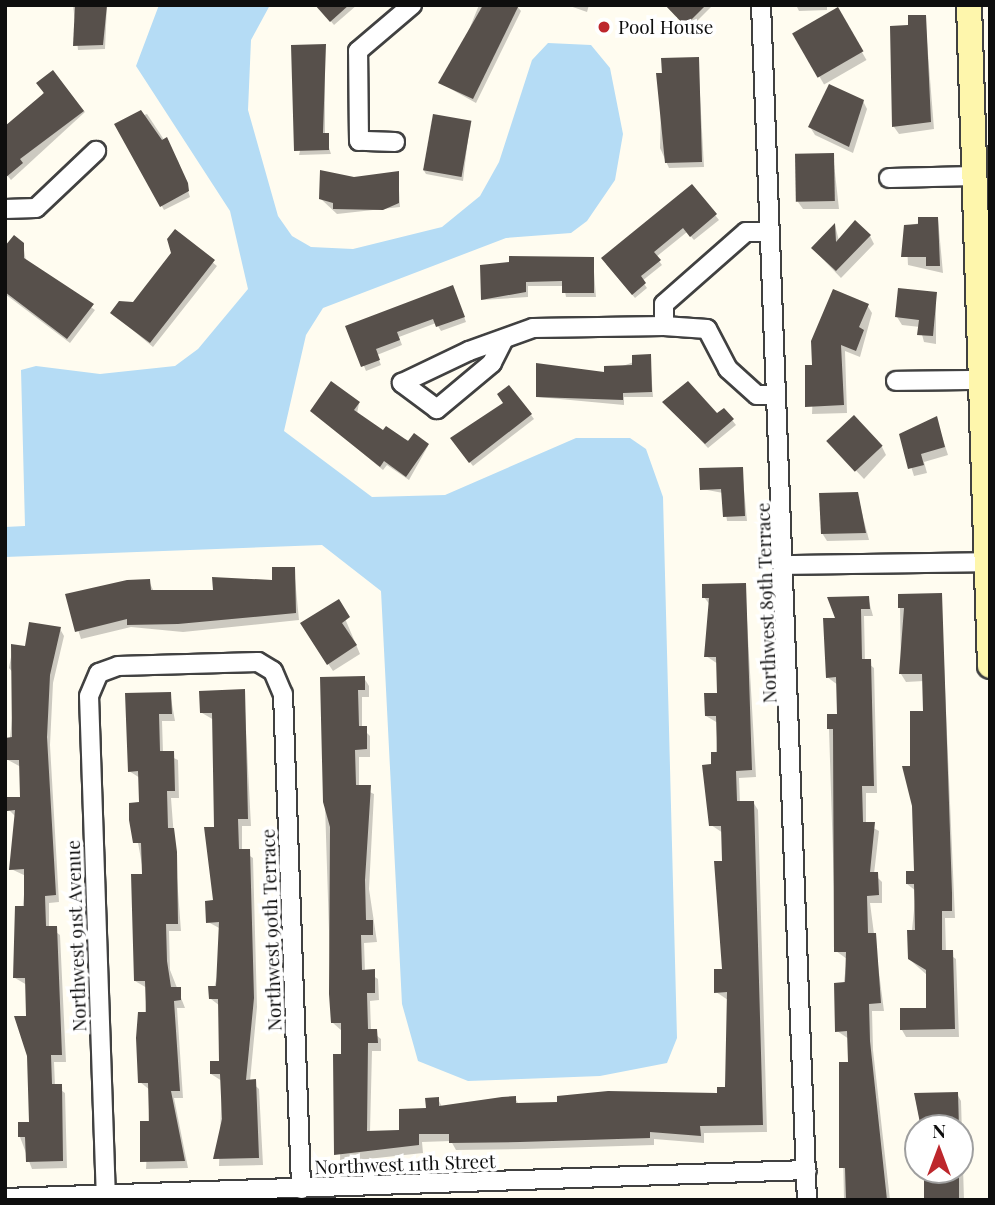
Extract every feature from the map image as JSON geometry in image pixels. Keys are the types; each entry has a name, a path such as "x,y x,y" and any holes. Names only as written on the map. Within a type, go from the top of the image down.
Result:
{"main road":[{"path":"969,5 990,666"}],"street":[{"path":"395,142 359,141 358,51 412,5"},
{"name":"Northwest 89th Terrace","path":"761,5 774,395 786,565 807,1200"},
{"path":"5,209 36,208 96,150"},
{"path":"889,178 975,176"},
{"path":"664,326 664,304 746,232 768,232"},
{"path":"504,339 492,363 437,409 402,383 469,351 533,328 664,326 707,329 728,369 757,395 774,395"},
{"path":"896,382 981,380"},
{"path":"786,565 988,562"},
{"name":"Northwest 90th Terrace","path":"99,673 118,666 258,662 274,671 283,694 301,1189"},
{"name":"Northwest 91st Avenue","path":"99,673 89,696 106,1198"},
{"name":"Northwest 11th Street","path":"5,1198 106,1198 807,1170"}],"water":[{"path":"159,5 270,5 251,40 248,110 278,216 292,236 311,247 353,249 442,227 480,196 499,162 532,60 548,43 591,45 610,68 623,134 615,180 587,221 571,233 506,238 323,308 306,335 284,431 372,497 445,495 576,438 630,438 646,449 663,497 677,1038 667,1063 600,1076 468,1081 418,1061 402,1004 381,591 322,545 5,557 5,527 25,526 21,370 36,366 100,374 175,366 198,349 248,289 230,211 136,66"}],"building":[{"path":"75,5 107,5 103,45 73,46"},
{"path":"315,5 349,5 330,22"},
{"path":"483,5 519,5 473,99 438,83"},
{"path":"665,5 706,5 685,26"},
{"path":"838,7 864,51 818,78 792,34"},
{"path":"908,15 926,15 931,122 892,127 890,26 908,25"},
{"path":"326,44 323,133 329,133 329,150 294,151 291,45"},
{"path":"699,57 702,162 665,163 656,73 662,73 661,58"},
{"path":"53,70 84,111 20,159 23,163 5,178 5,126 44,93 36,83"},
{"path":"829,84 864,100 849,147 808,127"},
{"path":"141,110 162,140 167,137 188,183 189,191 160,207 114,124"},
{"path":"433,114 471,121 462,177 423,170"},
{"path":"834,153 835,201 796,202 795,154"},
{"path":"320,170 354,177 399,171 399,203 383,210 333,209 333,203 319,199"},
{"path":"692,184 717,214 690,237 683,228 654,252 661,260 641,276 646,283 632,295 601,258"},
{"path":"918,217 938,217 940,266 926,266 926,257 901,257 904,225 918,224"},
{"path":"855,220 871,235 836,271 811,248 835,223 836,242"},
{"path":"175,229 215,260 150,343 110,313 119,301 133,302 171,253 167,239"},
{"path":"14,235 24,243 24,258 94,304 67,339 5,292 5,246"},
{"path":"509,256 594,257 594,293 562,293 562,281 526,282 526,292 481,300 480,265 509,262"},
{"path":"453,285 465,317 436,327 433,319 397,332 400,340 376,349 380,360 361,367 345,326"},
{"path":"898,288 937,292 933,336 917,335 919,320 895,317"},
{"path":"833,289 869,304 859,327 864,330 856,351 841,345 844,405 805,407 805,365 812,365 811,341"},
{"path":"651,354 652,392 623,393 623,400 536,397 536,363 604,372 604,366 632,365 632,355"},
{"path":"331,381 360,402 354,410 383,430 386,426 408,441 414,433 429,444 406,477 384,461 380,467 310,411"},
{"path":"688,381 717,413 724,408 734,419 705,444 662,402"},
{"path":"509,385 532,414 469,463 450,438 503,403 497,394"},
{"path":"854,415 883,446 855,472 826,441"},
{"path":"937,416 945,447 921,454 924,465 908,469 899,434"},
{"path":"743,467 745,516 723,517 721,489 700,490 699,468"},
{"path":"858,492 866,533 821,534 819,493"},
{"path":"272,567 295,567 296,613 178,624 127,625 127,619 75,632 65,594 127,580 150,579 151,590 213,590 212,577 272,580"},
{"path":"746,583 752,770 736,771 737,801 754,801 763,1125 700,1126 701,1136 650,1132 650,1138 520,1142 449,1143 449,1134 419,1134 419,1145 334,1155 333,1054 341,1054 341,1023 331,1023 329,994 330,827 323,802 320,677 365,676 365,690 358,690 359,726 367,726 367,749 355,750 356,785 371,785 365,880 366,920 373,920 373,935 361,935 362,970 375,969 375,993 367,993 368,1029 377,1029 378,1043 368,1043 367,1131 399,1130 399,1109 426,1108 425,1098 439,1097 439,1106 516,1096 516,1103 557,1102 557,1096 608,1091 717,1093 717,1087 725,1087 727,992 714,993 714,969 722,969 714,861 722,861 721,826 709,826 702,765 711,764 711,752 717,752 716,716 705,716 704,693 717,693 716,657 704,657 709,598 702,598 702,584"},
{"path":"942,593 952,911 942,911 942,950 953,950 955,1029 900,1030 900,1008 926,1008 926,970 908,959 907,930 915,930 914,884 906,884 906,871 914,871 912,806 902,766 910,766 910,711 923,711 922,674 899,674 904,608 898,608 898,594"},
{"path":"869,596 870,609 861,609 862,659 871,659 874,786 862,786 863,822 875,822 870,872 878,872 879,895 867,896 868,933 876,933 881,1003 869,1004 870,1041 887,1200 846,1200 845,1168 839,1168 839,1062 848,1062 847,1031 835,1032 834,983 845,982 846,952 834,952 833,729 827,729 827,714 837,714 836,677 826,678 823,618 835,618 827,597"},
{"path":"339,599 350,617 342,623 357,645 327,665 300,623"},
{"path":"29,622 61,627 50,675 47,737 56,895 45,896 46,926 57,926 62,1055 51,1055 52,1084 62,1084 63,1161 26,1162 25,1137 18,1137 18,1122 29,1122 27,1056 14,1016 26,1016 25,978 13,978 15,906 24,906 24,869 9,870 15,810 7,811 7,797 20,797 19,760 6,760 5,738 12,737 11,644 25,646"},
{"path":"245,689 248,819 238,819 239,849 250,849 254,998 246,1080 256,1079 259,1158 213,1159 222,1119 220,1074 210,1074 210,1061 219,1061 218,999 209,999 208,986 216,986 219,922 206,923 205,901 213,900 204,827 214,827 212,713 200,713 199,691"},
{"path":"171,692 172,714 159,714 160,751 174,751 175,791 167,791 168,828 174,828 177,852 178,924 166,924 171,987 181,987 181,1000 174,1001 180,1091 171,1091 185,1161 140,1162 140,1121 149,1121 148,1083 138,1083 136,1038 138,1012 146,1012 145,981 134,981 131,874 142,874 141,843 133,843 129,820 129,803 139,802 138,771 128,772 125,693"},
{"path":"958,1092 959,1114 918,1114 914,1093"},
{"path":"924,1184 959,1184 959,1200 924,1200"}],"place":[{"name":"Pool House","path":"604,27"}]}
